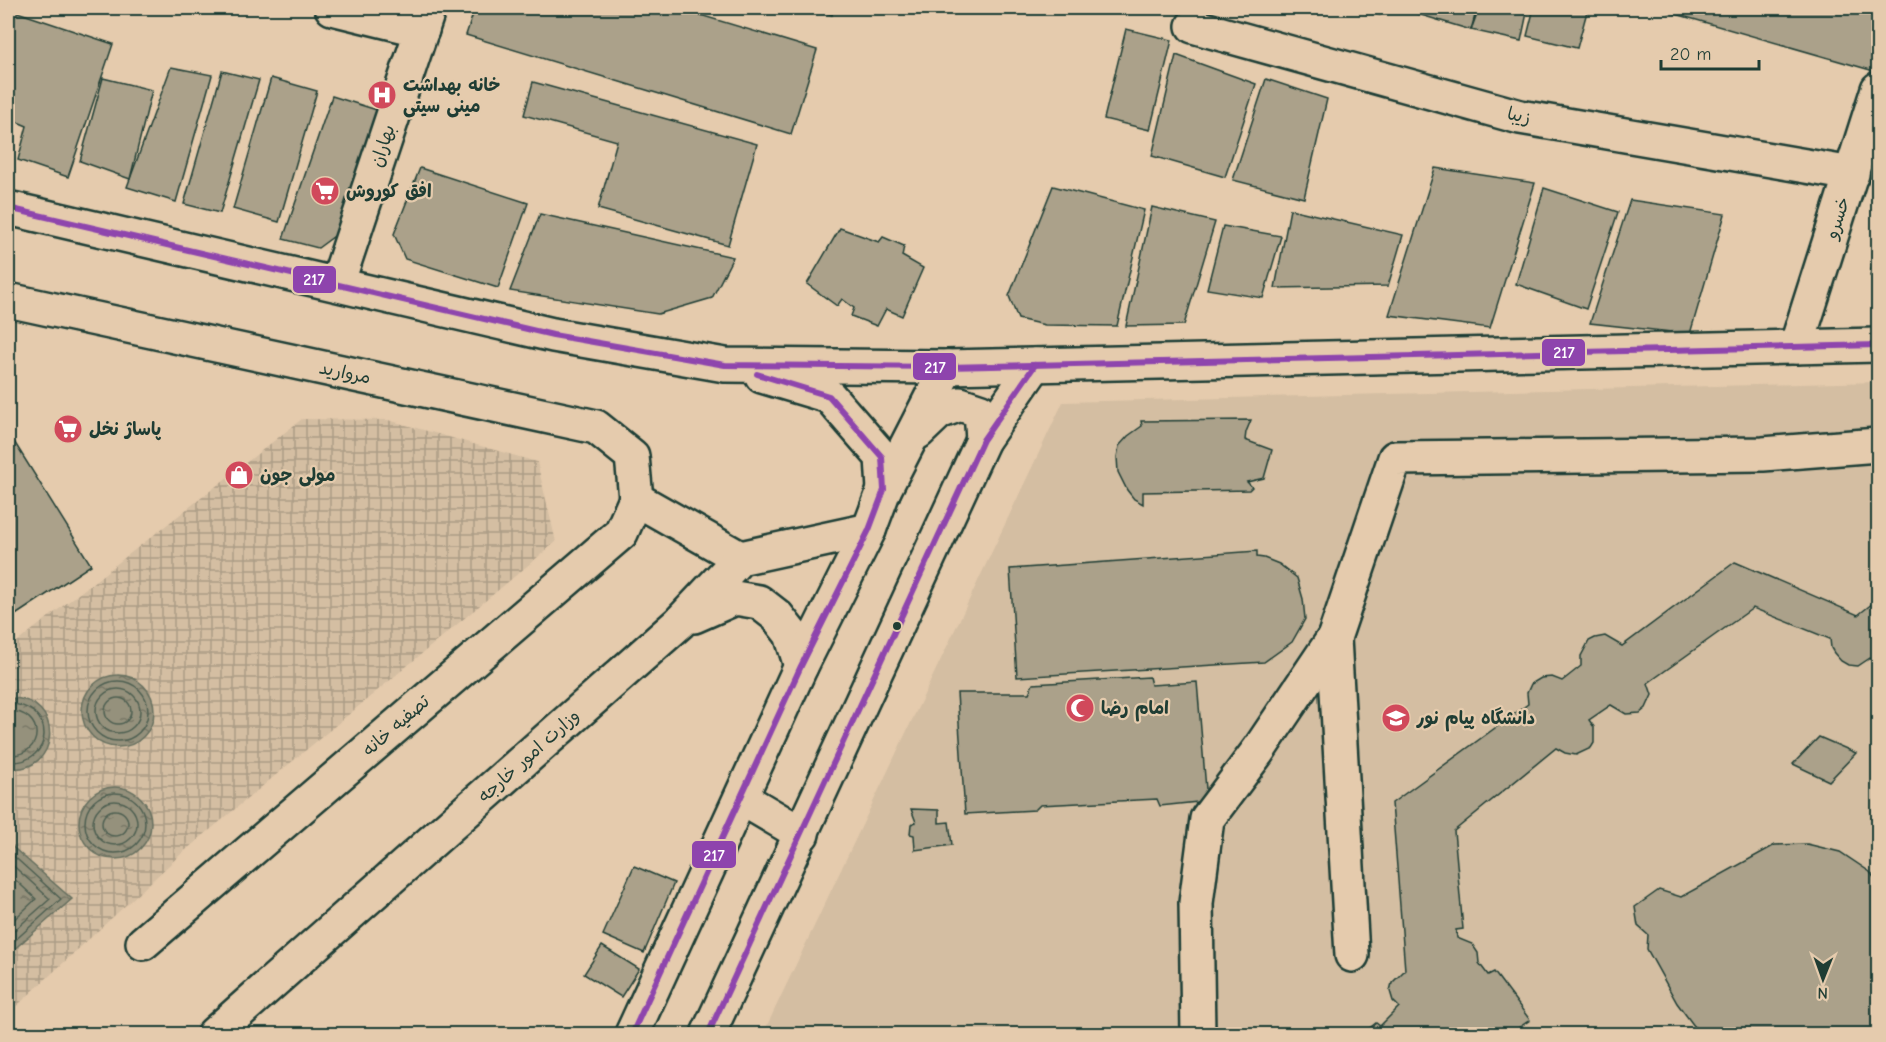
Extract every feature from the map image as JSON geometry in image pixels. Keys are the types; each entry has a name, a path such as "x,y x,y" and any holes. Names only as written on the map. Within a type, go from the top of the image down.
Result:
{"main road":[{"path":"332,8 426,19"},
{"name":"بهاران","path":"337,284 426,19"},
{"name":"زیبا","path":"1193,26 1520,117 1852,174"},
{"name":"خسرو","path":"1797,347 1878,89"},
{"path":"8,208 553,335 724,365 829,396 882,457 884,490"},
{"name":"مروارید","path":"8,300 596,427 632,456 636,499"},
{"path":"724,365 946,367 1878,345"},
{"path":"708,1035 983,440 1035,365"},
{"path":"632,1035 801,666 869,530 884,490 946,367"},
{"path":"909,442 939,412 960,404 981,411 983,440"},
{"path":"1198,1035 1196,903 1207,819 1258,751 1334,638 1395,458 1763,454 1878,445"},
{"path":"636,499 740,558 869,530"},
{"name":"تصفیه خانه","path":"143,944 621,532 636,499"},
{"name":"وزارت امور خارجه","path":"214,1035 679,623 740,558"},
{"path":"679,623 735,598 759,602 777,616 791,634 801,666"},
{"path":"1334,638 1352,955"},
{"path":"741,798 802,834"}],"shaded area":[{"name":"دانشگاه پیام نور","path":"1878,382 1878,1034 763,1034 1063,402"},
{"path":"302,419 388,420 537,462 556,542 181,854 8,1014 8,649"}],"water":[{"path":"118,675 138,681 148,691 154,711 148,731 138,741 118,747 98,741 88,731 82,711 88,691 98,681"},
{"path":"8,698 27,701 40,709 48,721 50,735 46,749 38,760 25,767 8,768"},
{"path":"115,787 135,793 145,803 151,823 145,843 135,853 115,859 95,853 85,843 79,823 85,803 95,793"},
{"path":"8,843 72,899 12,951 8,948"}],"building":[{"path":"475,8 677,8 817,50 791,134 466,35"},
{"path":"810,8 834,8 832,15"},
{"path":"1353,8 1383,8 1380,15"},
{"path":"1398,8 1477,8 1471,30"},
{"path":"1479,8 1528,8 1521,41 1471,30"},
{"path":"1534,8 1588,8 1577,48 1527,36"},
{"path":"1655,8 1878,8 1878,57 1874,71"},
{"path":"8,9 113,44 68,177 18,160 27,126 8,118"},
{"path":"1126,29 1172,40 1150,130 1104,119"},
{"path":"1176,55 1256,84 1225,177 1152,156"},
{"path":"171,67 212,75 176,202 127,187"},
{"path":"222,71 259,80 220,213 184,204"},
{"path":"103,78 152,90 130,179 80,161"},
{"path":"271,78 317,91 279,222 233,209"},
{"path":"1266,79 1327,99 1304,198 1233,180"},
{"path":"533,82 757,144 728,245 598,209 617,141 524,115"},
{"path":"332,96 380,111 345,228 318,248 283,239"},
{"path":"420,168 528,203 498,288 405,259 394,234"},
{"path":"1435,168 1535,183 1490,328 1389,315"},
{"path":"1053,186 1144,210 1117,326 1045,325 1018,319 1009,296"},
{"path":"1544,188 1618,212 1586,309 1516,284"},
{"path":"1630,200 1725,214 1690,334 1590,323"},
{"path":"1152,207 1215,222 1184,325 1126,326"},
{"path":"1290,209 1403,235 1388,286 1275,288"},
{"path":"540,214 733,257 712,298 658,314 510,291"},
{"path":"1223,226 1281,236 1263,298 1207,289"},
{"path":"840,228 879,242 883,237 904,246 902,256 923,268 902,316 886,309 877,326 851,316 854,308 842,299 837,306 807,284"},
{"path":"1878,233 1878,278 1870,276"},
{"path":"1251,420 1245,440 1272,450 1264,478 1247,482 1252,487 1249,490 1143,492 1143,504 1134,499 1118,472 1119,446 1142,426 1141,421"},
{"path":"8,432 91,565 8,620"},
{"path":"1257,551 1257,557 1279,564 1297,578 1303,599 1305,619 1292,642 1264,662 1017,677 1010,569"},
{"path":"1735,562 1858,615 1878,599 1878,662 1870,658 1858,666 1848,665 1834,653 1830,639 1753,608 1648,683 1652,695 1646,708 1640,713 1626,714 1611,705 1589,720 1594,727 1594,743 1591,748 1576,755 1556,748 1454,831 1463,929 1456,930 1457,938 1472,944 1478,953 1479,963 1488,975 1494,972 1530,1020 1509,1034 1362,1034 1376,1023 1380,1026 1399,1007 1393,1001 1390,991 1392,983 1405,970 1392,803 1528,704 1527,693 1531,684 1541,678 1552,677 1562,681 1581,666 1581,656 1589,641 1605,636 1622,646"},
{"path":"1149,677 1151,685 1197,682 1207,801 1160,806 1157,799 1040,805 1035,810 965,814 957,693 1029,693 1033,684"},
{"path":"1819,737 1856,753 1829,781 1793,764"},
{"path":"911,809 939,810 939,823 949,822 952,845 915,850 914,835 910,834 911,824 916,822"},
{"path":"1807,844 1840,852 1870,872 1878,883 1878,1033 1700,1034 1677,1003 1647,949 1648,935 1638,926 1635,907 1659,890 1681,897 1775,845"},
{"path":"634,866 674,883 644,953 603,935"},
{"path":"602,946 639,969 621,997 584,974"}],"transit line":[{"name":"217","path":"8,208 553,335 725,365 947,367 1878,345"},
{"name":"217","path":"708,1034 983,440 1035,365"},
{"name":"217","path":"632,1034 801,666 869,530 884,490 882,457 829,396 757,374"}],"place":[{"name":"خانه بهداشت مینی سیتی","path":"382,95"},
{"name":"افق کوروش","path":"325,191"},
{"name":"پاساژ نخل","path":"68,429"},
{"name":"مولی جون","path":"239,475"},
{"name":"امام رضا","path":"1080,708"},
{"name":"دانشگاه پیام نور","path":"1396,718"}]}
